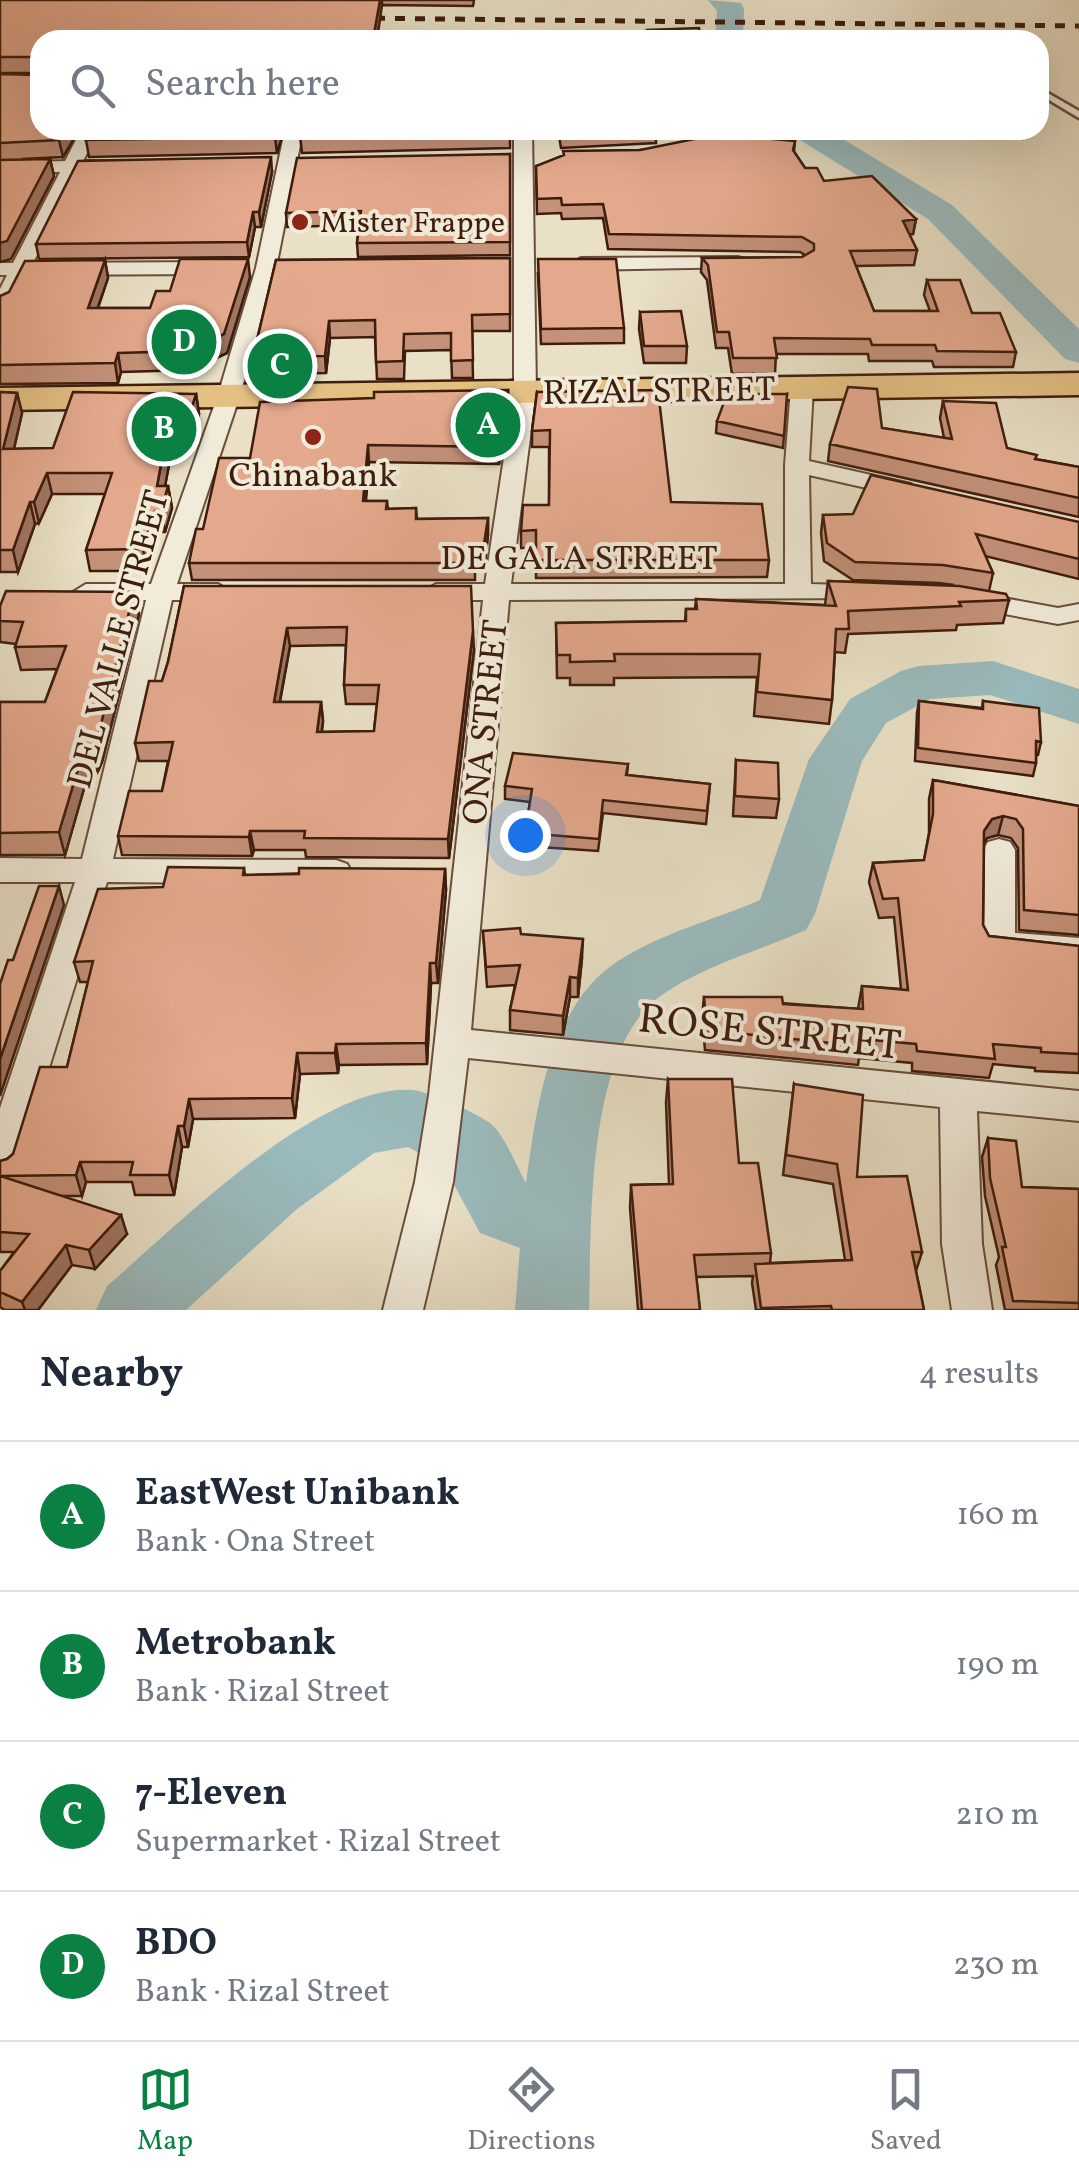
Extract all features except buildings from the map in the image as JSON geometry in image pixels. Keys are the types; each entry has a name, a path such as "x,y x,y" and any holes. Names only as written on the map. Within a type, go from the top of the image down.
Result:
{"main road":[{"name":"RIZAL STREET","path":"0,399 1079,384"}],"street":[{"path":"0,309 10,269 74,167 86,140"},
{"name":"DEL VALLE STREET","path":"0,1164 95,869 161,592 229,395 257,268 292,140"},
{"name":"ONA STREET","path":"403,1310 434,1182 447,1095 498,592 525,391 535,265 523,140"},
{"path":"0,168 132,166"},
{"path":"535,265 761,262"},
{"path":"10,269 257,268"},
{"path":"798,592 797,465 802,388"},
{"path":"797,465 929,495"},
{"path":"54,592 240,592"},
{"name":"DE GALA STREET","path":"418,592 889,592"},
{"path":"938,596 1058,616 1079,612"},
{"path":"999,850 1000,944 1079,951"},
{"path":"0,870 370,873"},
{"path":"428,874 468,874"},
{"name":"ROSE STREET","path":"452,1042 1079,1106"},
{"path":"958,1095 962,1244 972,1310"}],"lane":[{"path":"1049,96 1079,116"}],"waterway":[{"path":"721,0 731,9 730,30"},
{"path":"822,140 940,212 1079,351"},
{"path":"556,1230 567,1130 577,1082 592,1038 612,1003 654,970 785,914 836,759 868,711 919,683 993,678 1079,707"},
{"path":"133,1310 273,1187 358,1127 413,1118 468,1145 505,1211 556,1230"},
{"path":"552,1310 556,1230"}],"railway":[{"path":"355,18 1079,26"}],"place":[{"name":"Mister Frappe","path":"300,222"},
{"name":"BDO","path":"184,342"},
{"name":"7-Eleven","path":"280,366"},
{"name":"EastWest Unibank","path":"488,425"},
{"name":"Metrobank","path":"164,429"},
{"name":"Chinabank","path":"313,437"}]}
